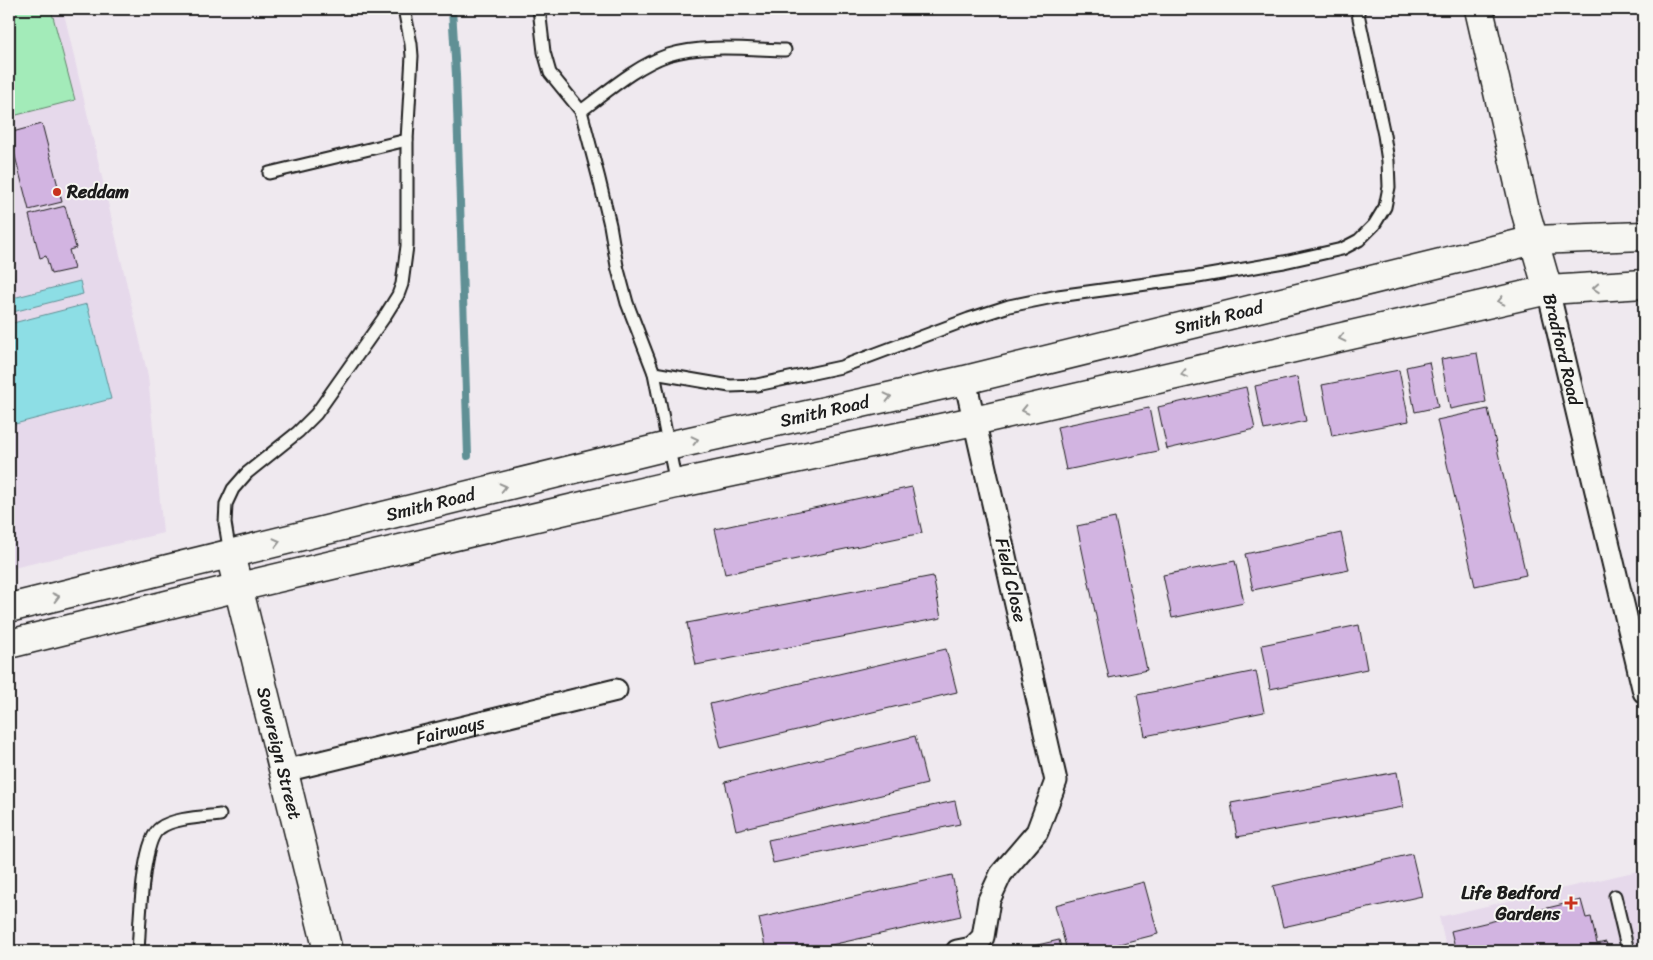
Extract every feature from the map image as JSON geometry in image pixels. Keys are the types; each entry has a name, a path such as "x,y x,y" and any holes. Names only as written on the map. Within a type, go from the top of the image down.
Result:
{"main road":[{"name":"Bradford Road","path":"1479,9 1534,240 1548,290"},
{"name":"Smith Road","path":"9,608 668,446 965,380 1534,240 1644,236"},
{"name":"Smith Road","path":"9,644 239,587 676,484 974,421 1548,290 1644,284"},
{"name":"Sovereign Street","path":"230,554 328,951"}],"street":[{"name":"Bradford Road","path":"1548,290 1644,692"},
{"name":"Field Close","path":"958,951 972,948 983,937 989,900 1001,874 1037,832 1056,780 965,380"},
{"name":"Fairways","path":"284,771 616,690"}],"lane":[{"path":"230,554 225,523 226,504 233,489 247,474 298,432 316,414 327,401 398,295 405,272 408,246 407,140 412,56 404,9"},
{"path":"539,9 544,52 550,74 581,111 599,179 617,266 627,303 654,372 676,484"},
{"path":"654,372 730,386 757,386 840,367 1009,306 1058,296 1284,262 1342,249 1359,240 1374,225 1384,207 1389,187 1388,161 1384,136 1357,9"},
{"path":"581,111 622,81 666,56 684,51 713,49 786,50"},
{"path":"268,173 407,140"},
{"path":"138,951 145,865 152,837 159,828 168,824 220,815"},
{"path":"1615,896 1628,951"}],"shaded area":[{"name":"Reddam","path":"9,9 63,9 148,376 163,533 9,569"},
{"name":"Life Bedford Gardens","path":"1642,870 1644,879 1644,951 1447,951 1439,917"}],"green space":[{"path":"9,9 51,9 75,100 9,117"}],"water":[{"path":"80,281 83,294 9,313 9,299"},
{"path":"87,304 111,399 15,424 9,400 9,324"}],"building":[{"path":"42,124 62,202 29,210 9,133"},
{"path":"65,206 76,248 69,250 74,269 51,274 46,256 40,258 29,215"},
{"path":"9,259 14,279 9,281"},
{"path":"1477,353 1486,402 1450,409 1441,359"},
{"path":"1429,362 1438,407 1415,412 1406,367"},
{"path":"1399,370 1409,421 1332,436 1322,385"},
{"path":"1297,377 1306,421 1264,430 1255,386"},
{"path":"1246,387 1255,429 1167,449 1158,407"},
{"path":"1149,408 1158,451 1066,470 1057,427"},
{"path":"1488,409 1526,575 1475,586 1437,420"},
{"path":"912,487 922,533 725,574 715,529"},
{"path":"1115,518 1147,670 1109,678 1077,526"},
{"path":"1341,533 1349,570 1253,590 1245,554"},
{"path":"1235,561 1244,603 1172,618 1163,575"},
{"path":"933,576 941,618 696,665 687,623"},
{"path":"1359,625 1367,669 1270,689 1262,645"},
{"path":"946,649 957,692 721,748 710,704"},
{"path":"1256,671 1264,712 1145,736 1137,695"},
{"path":"915,736 927,784 736,830 725,782"},
{"path":"1397,772 1403,807 1237,837 1231,803"},
{"path":"955,801 960,824 773,863 768,840"},
{"path":"1412,854 1422,896 1283,927 1273,886"},
{"path":"952,875 961,916 804,951 766,951 759,918"},
{"path":"1144,882 1158,934 1091,951 1067,951 1055,905"},
{"path":"1581,900 1586,918 1591,917 1597,944 1606,942 1609,951 1456,951 1451,931"},
{"path":"1059,940 1062,951 1012,951"}],"waterway":[{"path":"452,9 456,75 468,456"}],"place":[{"name":"Reddam","path":"57,192"},
{"name":"Life Bedford Gardens","path":"1571,903"}]}
